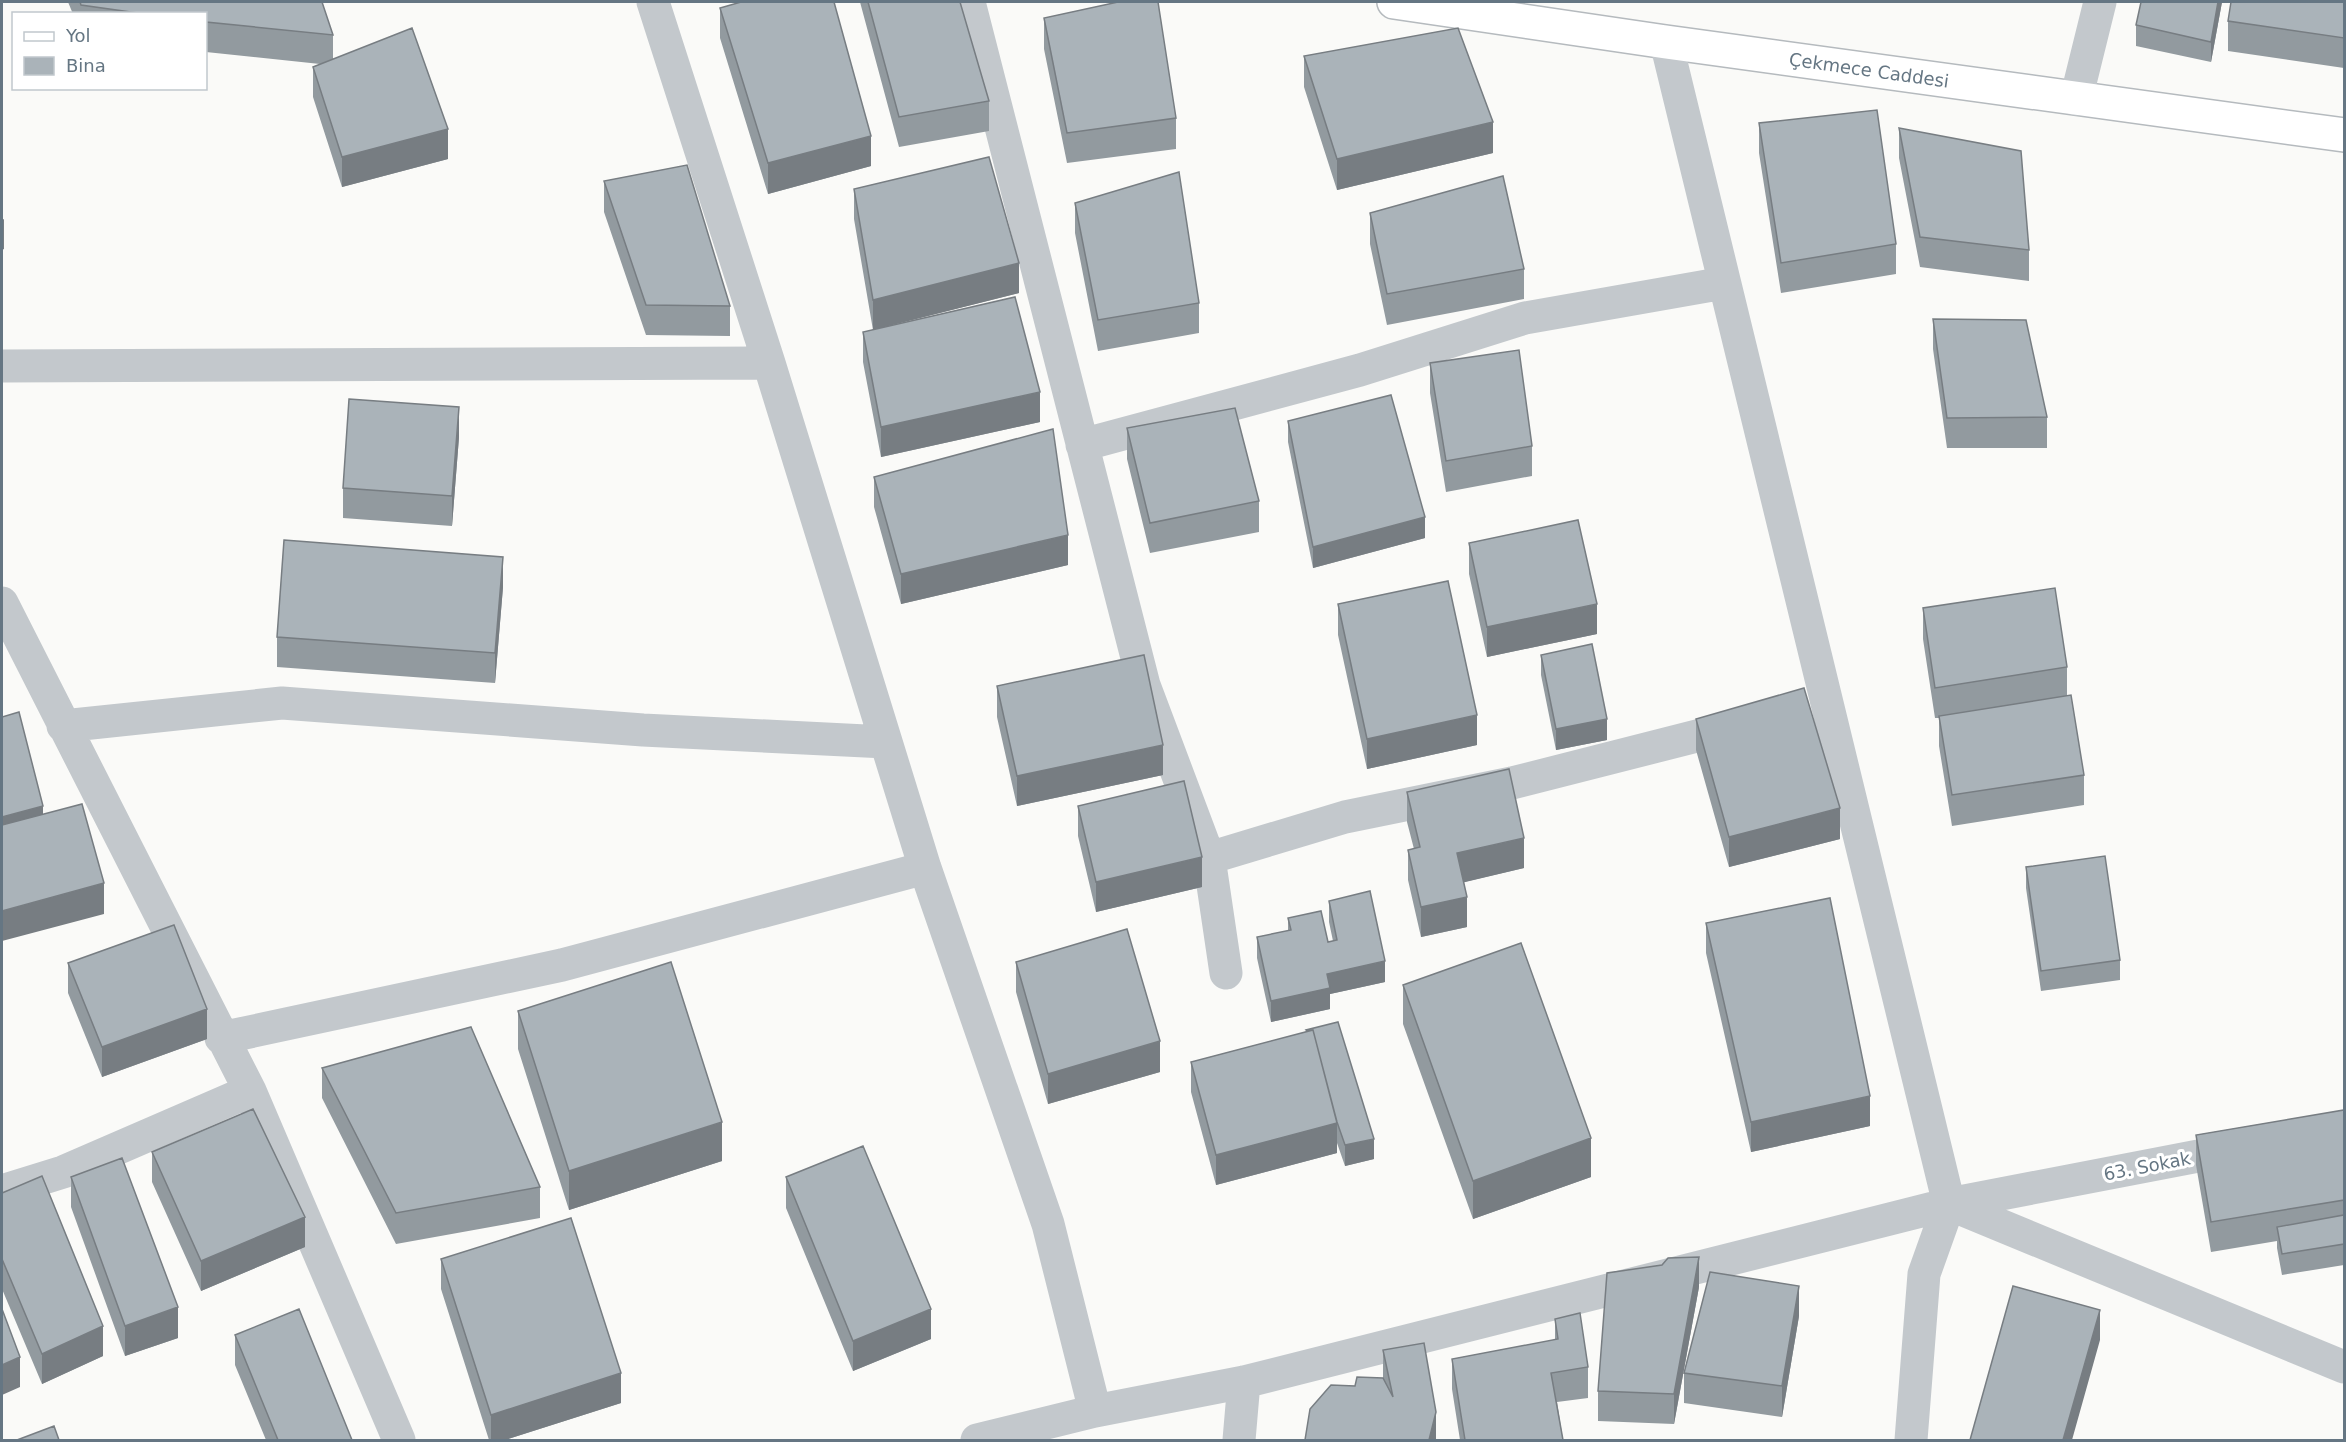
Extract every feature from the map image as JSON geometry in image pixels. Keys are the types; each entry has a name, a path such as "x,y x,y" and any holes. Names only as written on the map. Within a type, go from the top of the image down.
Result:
{"main road":[{"name":"Çekmece Caddesi","path":"1394,2 1666,42 2344,135"}],"street":[{"path":"653,2 769,363 925,868 1048,1224 1095,1411"},
{"path":"969,2 1144,685 1209,858 1226,972"},
{"path":"2076,99 2100,2"},
{"path":"1666,42 1949,1204 1924,1274 1911,1440"},
{"path":"1082,445 1360,370 1525,318 1724,284"},
{"path":"2,366 769,363"},
{"path":"2,603 221,1038 250,1091 399,1440"},
{"path":"63,726 282,702 643,730 886,742"},
{"path":"1209,858 1344,817 1512,783 1827,703"},
{"path":"221,1038 562,965 925,868"},
{"path":"2,1191 63,1172 250,1091"},
{"name":"63. Sokak","path":"977,1440 1095,1411 1244,1382 1949,1204 2275,1142"},
{"path":"1949,1204 2344,1366"},
{"path":"1239,1440 1244,1382"}],"building":[{"path":"80,2 322,2 333,35 207,22 207,12 131,12 81,5"},
{"path":"741,2 834,2 871,136 768,163 720,8"},
{"path":"868,2 960,2 989,101 899,117"},
{"path":"1118,2 1158,2 1176,118 1067,133 1044,18"},
{"path":"2141,2 2218,2 2211,42 2136,25"},
{"path":"2231,2 2344,2 2344,38 2228,21"},
{"path":"412,28 448,129 342,157 313,67"},
{"path":"1458,28 1493,122 1337,159 1304,56"},
{"path":"1877,110 1896,244 1781,263 1759,123"},
{"path":"1899,128 2021,151 2029,250 1920,237"},
{"path":"989,157 1019,263 873,300 854,189"},
{"path":"687,165 730,306 646,305 604,181"},
{"path":"1179,172 1199,303 1098,320 1075,203"},
{"path":"1503,176 1524,269 1387,294 1370,213"},
{"path":"1015,297 1040,392 881,427 863,332"},
{"path":"1933,319 2026,320 2047,417 1947,418"},
{"path":"1519,350 1532,446 1446,461 1430,363"},
{"path":"1391,395 1425,517 1313,547 1288,421"},
{"path":"349,399 459,407 452,496 343,488"},
{"path":"1235,408 1259,501 1150,523 1127,428"},
{"path":"1053,429 1068,535 901,574 874,477"},
{"path":"1578,520 1597,604 1487,627 1469,543"},
{"path":"284,540 503,557 495,653 277,637"},
{"path":"1448,581 1477,715 1367,739 1338,604"},
{"path":"2055,588 2067,667 1935,688 1923,608"},
{"path":"1592,644 1607,719 1556,729 1541,655"},
{"path":"1144,655 1163,745 1017,776 997,686"},
{"path":"1804,688 1840,808 1729,837 1696,719"},
{"path":"2071,695 2084,775 1952,795 1939,716"},
{"path":"19,712 43,806 2,817 2,717"},
{"path":"1509,769 1524,838 1457,853 1467,897 1421,907 1408,850 1420,847 1407,792"},
{"path":"1184,781 1202,857 1096,882 1078,806"},
{"path":"82,804 104,883 2,911 2,825"},
{"path":"2105,856 2120,960 2041,971 2026,867"},
{"path":"1370,891 1385,961 1327,974 1330,988 1271,1001 1257,937 1291,930 1288,918 1321,911 1328,942 1337,940 1329,901"},
{"path":"1830,898 1870,1096 1751,1122 1706,923"},
{"path":"174,925 207,1009 102,1047 68,963"},
{"path":"1127,929 1160,1041 1048,1074 1016,962"},
{"path":"1521,943 1591,1138 1473,1181 1403,985"},
{"path":"671,962 722,1122 569,1171 518,1011"},
{"path":"1338,1022 1374,1139 1345,1145 1313,1030 1306,1030"},
{"path":"471,1027 540,1187 396,1213 322,1068"},
{"path":"1313,1030 1337,1123 1216,1155 1191,1062"},
{"path":"253,1109 305,1217 201,1261 152,1152"},
{"path":"2344,1110 2344,1200 2211,1222 2196,1135"},
{"path":"863,1146 931,1309 853,1341 786,1177"},
{"path":"122,1158 178,1307 125,1326 71,1177"},
{"path":"42,1176 103,1326 42,1354 2,1259 2,1193"},
{"path":"2344,1215 2344,1244 2282,1254 2277,1227"},
{"path":"571,1218 621,1373 491,1415 441,1259"},
{"path":"1699,1257 1674,1394 1598,1391 1607,1273 1662,1265 1668,1258"},
{"path":"1710,1272 1799,1286 1782,1386 1684,1373"},
{"path":"2013,1286 2100,1310 2063,1440 1970,1440"},
{"path":"2,1309 20,1357 2,1365"},
{"path":"299,1309 352,1440 278,1440 235,1335"},
{"path":"1580,1313 1588,1367 1551,1373 1563,1440 1465,1440 1452,1359 1558,1339 1555,1319"},
{"path":"1424,1343 1436,1412 1429,1440 1305,1440 1310,1409 1331,1385 1355,1386 1357,1377 1383,1378 1393,1397 1383,1350"},
{"path":"54,1426 59,1440 17,1440"}]}
